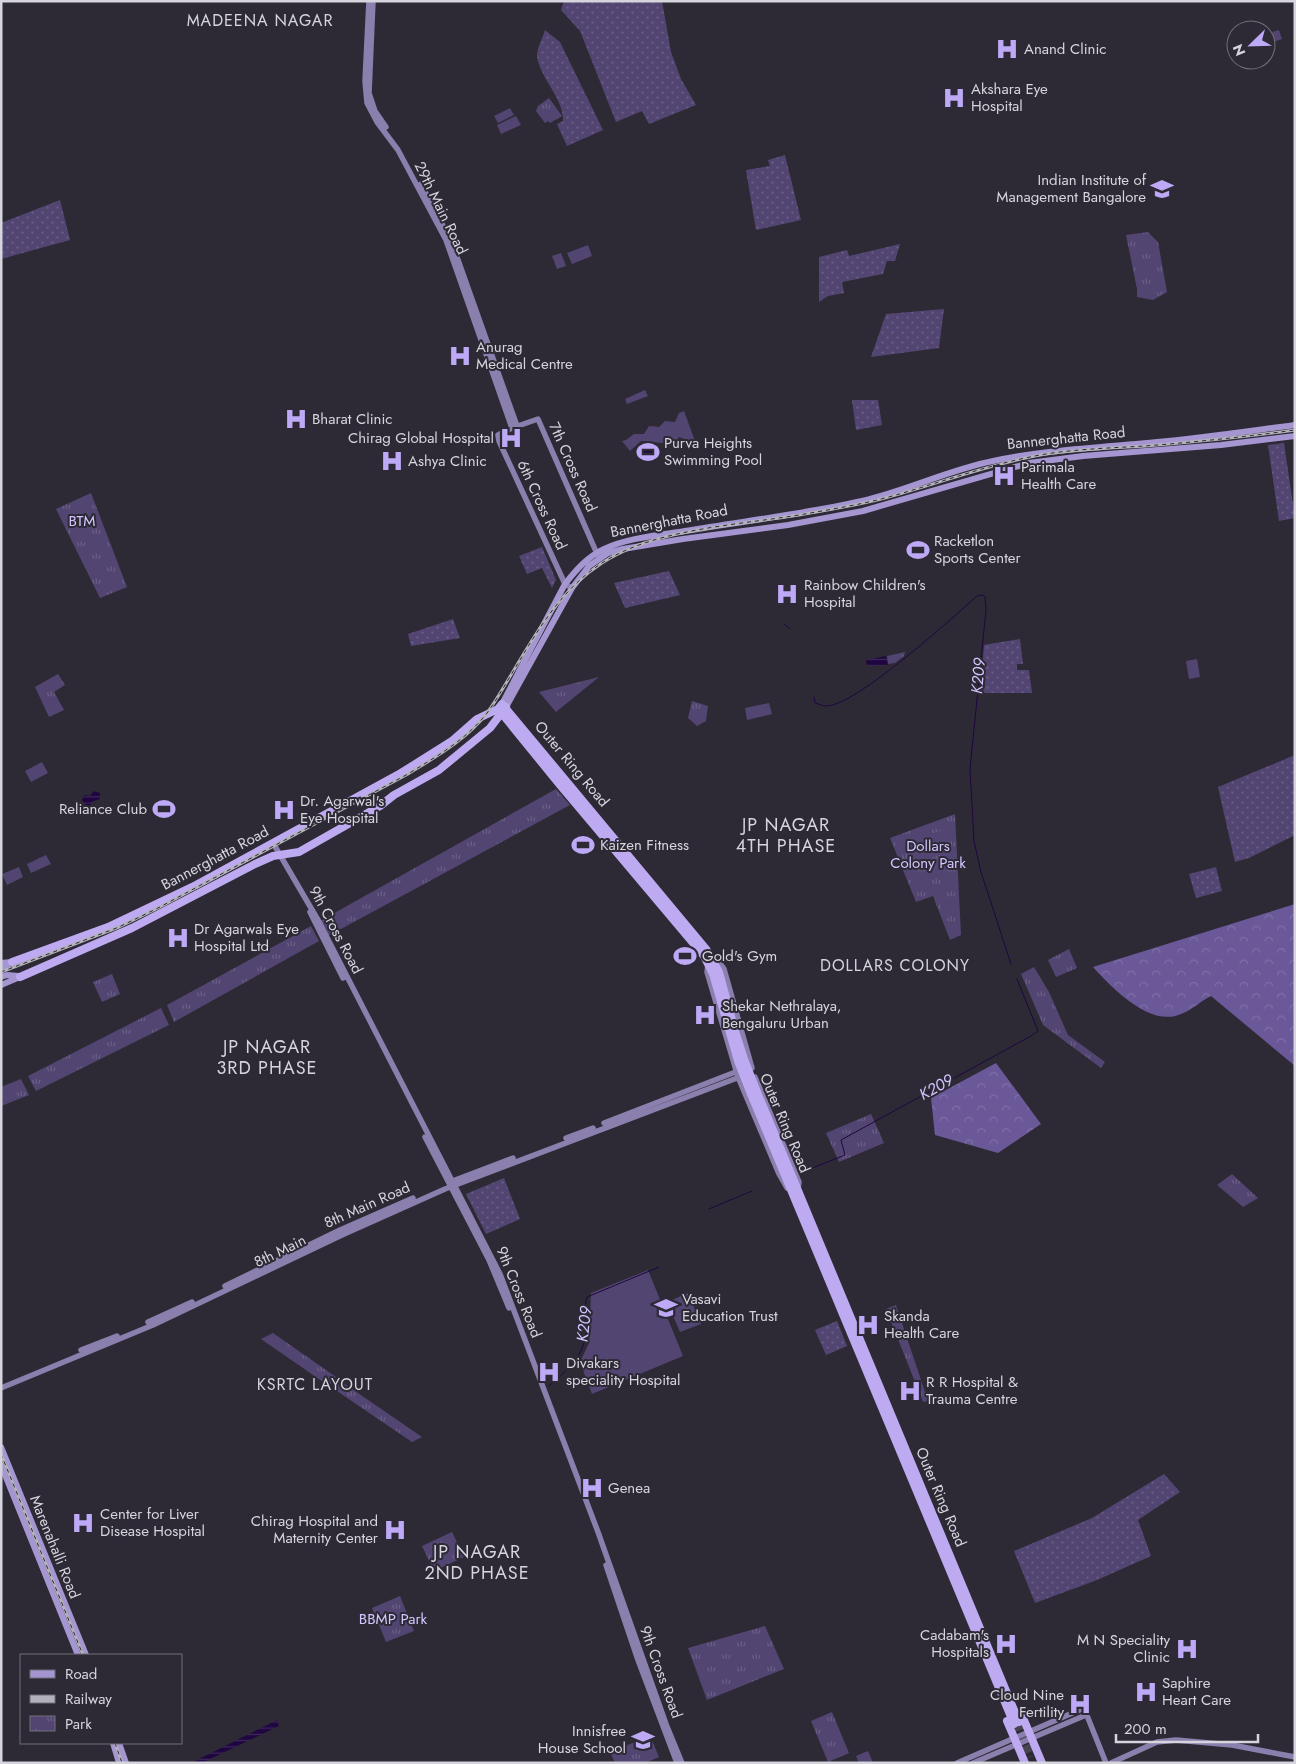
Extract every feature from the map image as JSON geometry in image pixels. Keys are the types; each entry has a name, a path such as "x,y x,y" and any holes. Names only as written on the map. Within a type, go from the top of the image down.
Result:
{"highway":[{"name":"Bannerghatta Road","path":"12,962 59,946 128,918 196,885 401,773 452,741 478,719 502,708"},
{"name":"Bannerghatta Road","path":"20,977 132,928 280,855 299,852 439,770 485,732 502,708"},
{"name":"Outer Ring Road","path":"502,708 560,785 711,962 722,983 733,1032 744,1059 754,1093 966,1602"},
{"path":"966,1602 1016,1723"},
{"path":"966,1602 983,1621 1042,1763"},
{"path":"966,1602 964,1613 1016,1741 1031,1760"}],"main road":[{"name":"29th Main Road","path":"371,1 365,80 367,103 377,122 398,150 446,240 514,427"},
{"name":"7th Cross Road","path":"514,427 538,419 598,556"},
{"name":"Bannerghatta Road","path":"502,708 565,584 576,569 611,546 641,539 862,501 969,466 1014,457 1076,448 1137,444 1295,425"},
{"name":"6th Cross Road","path":"514,427 498,434 499,441 565,584"},
{"name":"Bannerghatta Road","path":"502,708 572,588 598,556 623,549 863,511 1029,464 1083,456 1221,445 1295,436"},
{"path":"565,584 572,588"},
{"name":"9th Cross Road","path":"274,842 318,920 489,1260 514,1320 595,1533 638,1660 677,1763"},
{"path":"1,963 12,962"},
{"path":"1,969 12,962"},
{"path":"711,962 721,965 724,969 752,1069 799,1182 795,1191"},
{"name":"Outer Ring Road","path":"711,962 707,972 738,1074 779,1174 787,1189 795,1191"},
{"path":"1,977 6,975 20,977"},
{"path":"1,985 20,977"},
{"name":"8th Main Road","path":"1,1384 150,1322 340,1230 451,1184 752,1069"},
{"name":"8th Main Road","path":"473,1177 738,1074"},
{"name":"8th Main","path":"1,1388 153,1325 351,1230 451,1184 473,1177"},
{"name":"9th Cross Road","path":"451,1184 500,1274 598,1532 666,1724 682,1763"},
{"name":"Marenahalli Road","path":"1,1447 85,1654"},
{"path":"1,1452 85,1654"},
{"path":"1,1465 77,1654"},
{"name":"Marenahalli Road","path":"1,1469 77,1654"},
{"path":"957,1763 1030,1735 1084,1708 1106,1763"},
{"path":"1030,1735 1086,1715"},
{"path":"1111,1763 1157,1742 1176,1740 1232,1745 1295,1757"},
{"path":"973,1763 1016,1741"},
{"path":"111,1744 118,1763"},
{"path":"120,1744 127,1763"}],"green space":[{"path":"564,1 662,1 671,52 681,79 696,105 649,124 642,111 616,122 580,31 561,10"},
{"path":"545,30 560,42 603,130 567,146 557,124 563,121 560,104 542,73 537,56"},
{"path":"1279,30 1282,39 1276,41 1276,31"},
{"path":"549,98 562,116 550,123 548,121 545,123 536,111 538,106"},
{"path":"510,108 514,115 498,123 494,116"},
{"path":"516,116 521,125 501,134 497,125"},
{"path":"785,155 801,220 756,230 746,170 770,166 768,160"},
{"path":"60,200 70,240 1,259 1,223"},
{"path":"1148,232 1158,242 1167,292 1153,300 1137,297 1126,235"},
{"path":"900,244 895,261 887,261 883,274 842,282 844,293 828,296 819,302 819,257 847,250 849,256"},
{"path":"588,245 592,256 572,264 567,253"},
{"path":"561,253 566,266 557,269 552,256"},
{"path":"944,309 939,348 871,357 886,314"},
{"path":"645,390 648,396 627,404 625,399"},
{"path":"852,400 878,400 882,425 856,430"},
{"path":"684,411 695,441 679,437 674,444 641,441 630,451 622,441 634,434 644,434 649,426 659,427 665,421 675,422 679,413"},
{"path":"1284,443 1295,518 1279,521 1268,445"},
{"name":"BTM","path":"91,493 127,587 100,598 56,509"},
{"path":"542,547 556,580 552,588 542,568 527,574 519,556"},
{"path":"669,571 680,595 625,608 614,583"},
{"path":"453,619 460,638 411,646 408,634"},
{"path":"1020,639 1023,664 1017,664 1017,670 1029,670 1032,693 981,693 984,645"},
{"path":"905,652 904,656 895,663 888,664 887,656"},
{"path":"1197,659 1200,677 1189,679 1186,661"},
{"path":"58,674 65,685 54,692 64,710 49,717 35,687"},
{"path":"599,677 556,712 539,692"},
{"path":"692,701 708,706 706,721 697,726 688,718"},
{"path":"769,703 772,714 747,720 745,708"},
{"path":"1295,755 1295,835 1249,858 1235,862 1218,787"},
{"path":"42,762 48,773 31,782 25,771"},
{"path":"556,789 570,805 328,936 320,921"},
{"name":"Dollars Colony Park","path":"955,814 961,935 950,940 933,896 916,902 890,838"},
{"path":"940,831 948,852 911,864 904,843"},
{"path":"46,855 51,864 31,873 27,864"},
{"path":"19,867 23,877 7,885 2,874"},
{"path":"1216,867 1222,891 1196,898 1189,874"},
{"path":"1295,904 1295,1066 1211,996 1181,1014 1169,1017 1157,1015 1144,1011 1132,1003 1110,985 1093,967"},
{"path":"311,926 319,941 174,1022 167,1005"},
{"path":"1069,949 1077,968 1056,977 1048,960"},
{"path":"1034,967 1049,992 1068,1035 1105,1062 1101,1068 1043,1025 1021,974"},
{"path":"112,974 120,994 102,1002 93,982"},
{"path":"161,1008 169,1025 36,1091 28,1076"},
{"path":"996,1063 1041,1124 998,1153 935,1135 931,1098"},
{"path":"21,1079 29,1095 1,1106 1,1087"},
{"path":"871,1114 884,1143 839,1162 826,1133"},
{"path":"1232,1174 1258,1198 1243,1207 1217,1185"},
{"path":"504,1178 520,1219 486,1234 466,1194"},
{"path":"648,1270 683,1356 592,1394 580,1362 589,1343 591,1293"},
{"path":"688,1293 701,1324 680,1332 667,1302"},
{"path":"896,1305 928,1401 923,1402 886,1309"},
{"path":"837,1321 847,1346 826,1355 815,1330"},
{"path":"273,1333 336,1377 329,1386 261,1339"},
{"path":"339,1380 422,1437 412,1442 334,1389"},
{"path":"1164,1474 1180,1492 1138,1520 1151,1556 1097,1580 1035,1603 1014,1551 1092,1518"},
{"path":"452,1532 464,1557 434,1571 422,1546"},
{"name":"BBMP Park","path":"400,1596 414,1631 386,1642 372,1608"},
{"path":"765,1626 784,1669 707,1700 688,1648"},
{"path":"832,1712 849,1753 828,1762 811,1721"},
{"path":"650,1736 659,1757 645,1763 615,1763 610,1752"},
{"path":"868,1751 873,1763 859,1763 856,1756"}],"shaded area":[{"name":"Purva Heights Swimming Pool","path":"645,445 656,450 658,453 656,457 637,453 640,447"},
{"path":"886,656 888,665 867,666 866,660"},
{"path":"94,791 100,793 100,799 91,802 91,806 86,805 82,800 84,795 90,796"},
{"path":"277,1720 279,1726 202,1763 191,1763"}],"waterway":[{"name":"K209","path":"814,697 815,703 826,706 840,702 859,692 903,659 977,596 983,595 985,597 986,610 970,769 974,841 981,872 1011,964"},
{"name":"K209","path":"784,624 790,629"},
{"name":"K209","path":"800,1173 845,1155 841,1140 1038,1031 1017,979"},
{"name":"K209","path":"709,1209 752,1191"},
{"name":"K209","path":"549,1386 563,1374 579,1355 585,1339 587,1297 659,1267"}],"tunnel":[{"path":"1019,1722 1034,1755"},
{"path":"1014,1724 1028,1758"}],"railway":[{"path":"1,972 119,927 158,908 408,774 440,754 470,731 487,713 540,628 561,599 587,574 602,563 625,551 650,541 705,528 790,516 868,502 1000,464 1040,455 1079,450 1201,441 1295,430"},
{"path":"1,1454 83,1654"},
{"path":"115,1744 122,1763"}],"place":[{"name":"Anand Clinic","path":"1007,49"},
{"name":"Akshara Eye Hospital","path":"954,98"},
{"name":"Indian Institute of Management Bangalore","path":"1162,189"},
{"name":"Anurag Medical Centre","path":"460,356"},
{"name":"Bharat Clinic","path":"296,419"},
{"name":"Chirag Global Hospital","path":"511,438"},
{"name":"Purva Heights Swimming Pool","path":"648,452"},
{"name":"Ashya Clinic","path":"392,461"},
{"name":"Parimala Health Care","path":"1004,476"},
{"name":"Racketlon Sports Center","path":"918,550"},
{"name":"Rainbow Children's Hospital","path":"787,594"},
{"name":"Reliance Club","path":"164,809"},
{"name":"Dr. Agarwal's Eye Hospital","path":"284,810"},
{"name":"Kaizen Fitness","path":"583,845"},
{"name":"Dr Agarwals Eye Hospital Ltd","path":"178,938"},
{"name":"Gold's Gym","path":"685,956"},
{"name":"Shekar Nethralaya, Bengaluru Urban","path":"705,1015"},
{"name":"Vasavi Education Trust","path":"666,1308"},
{"name":"Skanda Health Care","path":"868,1325"},
{"name":"Divakars speciality Hospital","path":"549,1372"},
{"name":"R R Hospital & Trauma Centre","path":"910,1391"},
{"name":"Genea","path":"592,1488"},
{"name":"Center for Liver Disease Hospital","path":"83,1523"},
{"name":"Chirag Hospital and Maternity Center","path":"395,1530"},
{"name":"Cadabam's Hospitals","path":"1006,1644"},
{"name":"M N Speciality Clinic","path":"1187,1649"},
{"name":"Saphire Heart Care","path":"1146,1692"},
{"name":"Cloud Nine Fertility","path":"1080,1704"},
{"name":"Innisfree House School","path":"643,1740"}],"district":[{"name":"MADEENA NAGAR","path":"260,20"},
{"name":"JP NAGAR 4TH PHASE","path":"786,835"},
{"name":"DOLLARS COLONY","path":"895,965"},
{"name":"JP NAGAR 3RD PHASE","path":"267,1057"},
{"name":"KSRTC LAYOUT","path":"315,1384"},
{"name":"JP NAGAR 2ND PHASE","path":"477,1562"}]}
